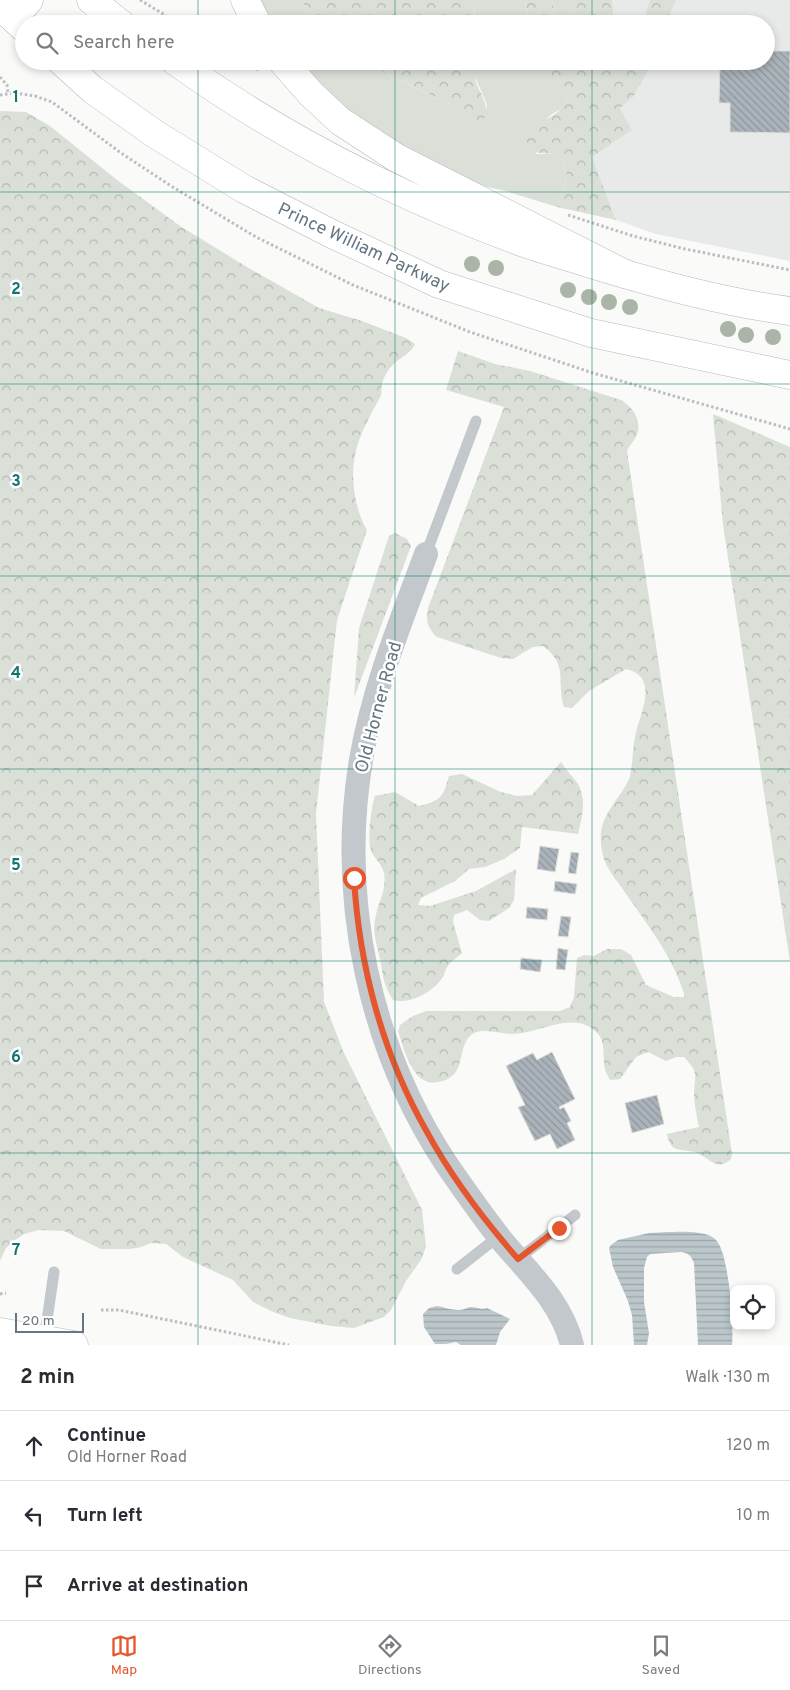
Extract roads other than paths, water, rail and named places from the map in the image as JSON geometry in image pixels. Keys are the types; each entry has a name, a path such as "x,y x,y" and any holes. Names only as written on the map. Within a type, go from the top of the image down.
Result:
{"main road":[{"path":"92,0 111,15"},
{"path":"245,0 252,15"},
{"name":"Prince William Parkway","path":"71,70 93,90 155,134 244,189 332,234 439,284 591,333 790,375"},
{"path":"188,70 220,93 292,136 380,183 441,210 517,240 625,274 684,290 790,311"},
{"path":"276,70 311,94 340,121 394,157 625,274"},
{"path":"591,333 790,394"},
{"path":"0,1332 43,1342 74,1345"}],"street":[{"name":"Old Horner Road","path":"426,554 393,644 361,759 354,835 355,904 369,984 379,1019 400,1076 438,1152 470,1199 554,1303 572,1345"}],"lane":[{"path":"426,554 476,421"},
{"path":"518,1259 575,1215"},
{"path":"457,1269 499,1236"},
{"path":"43,1342 54,1272"}]}
